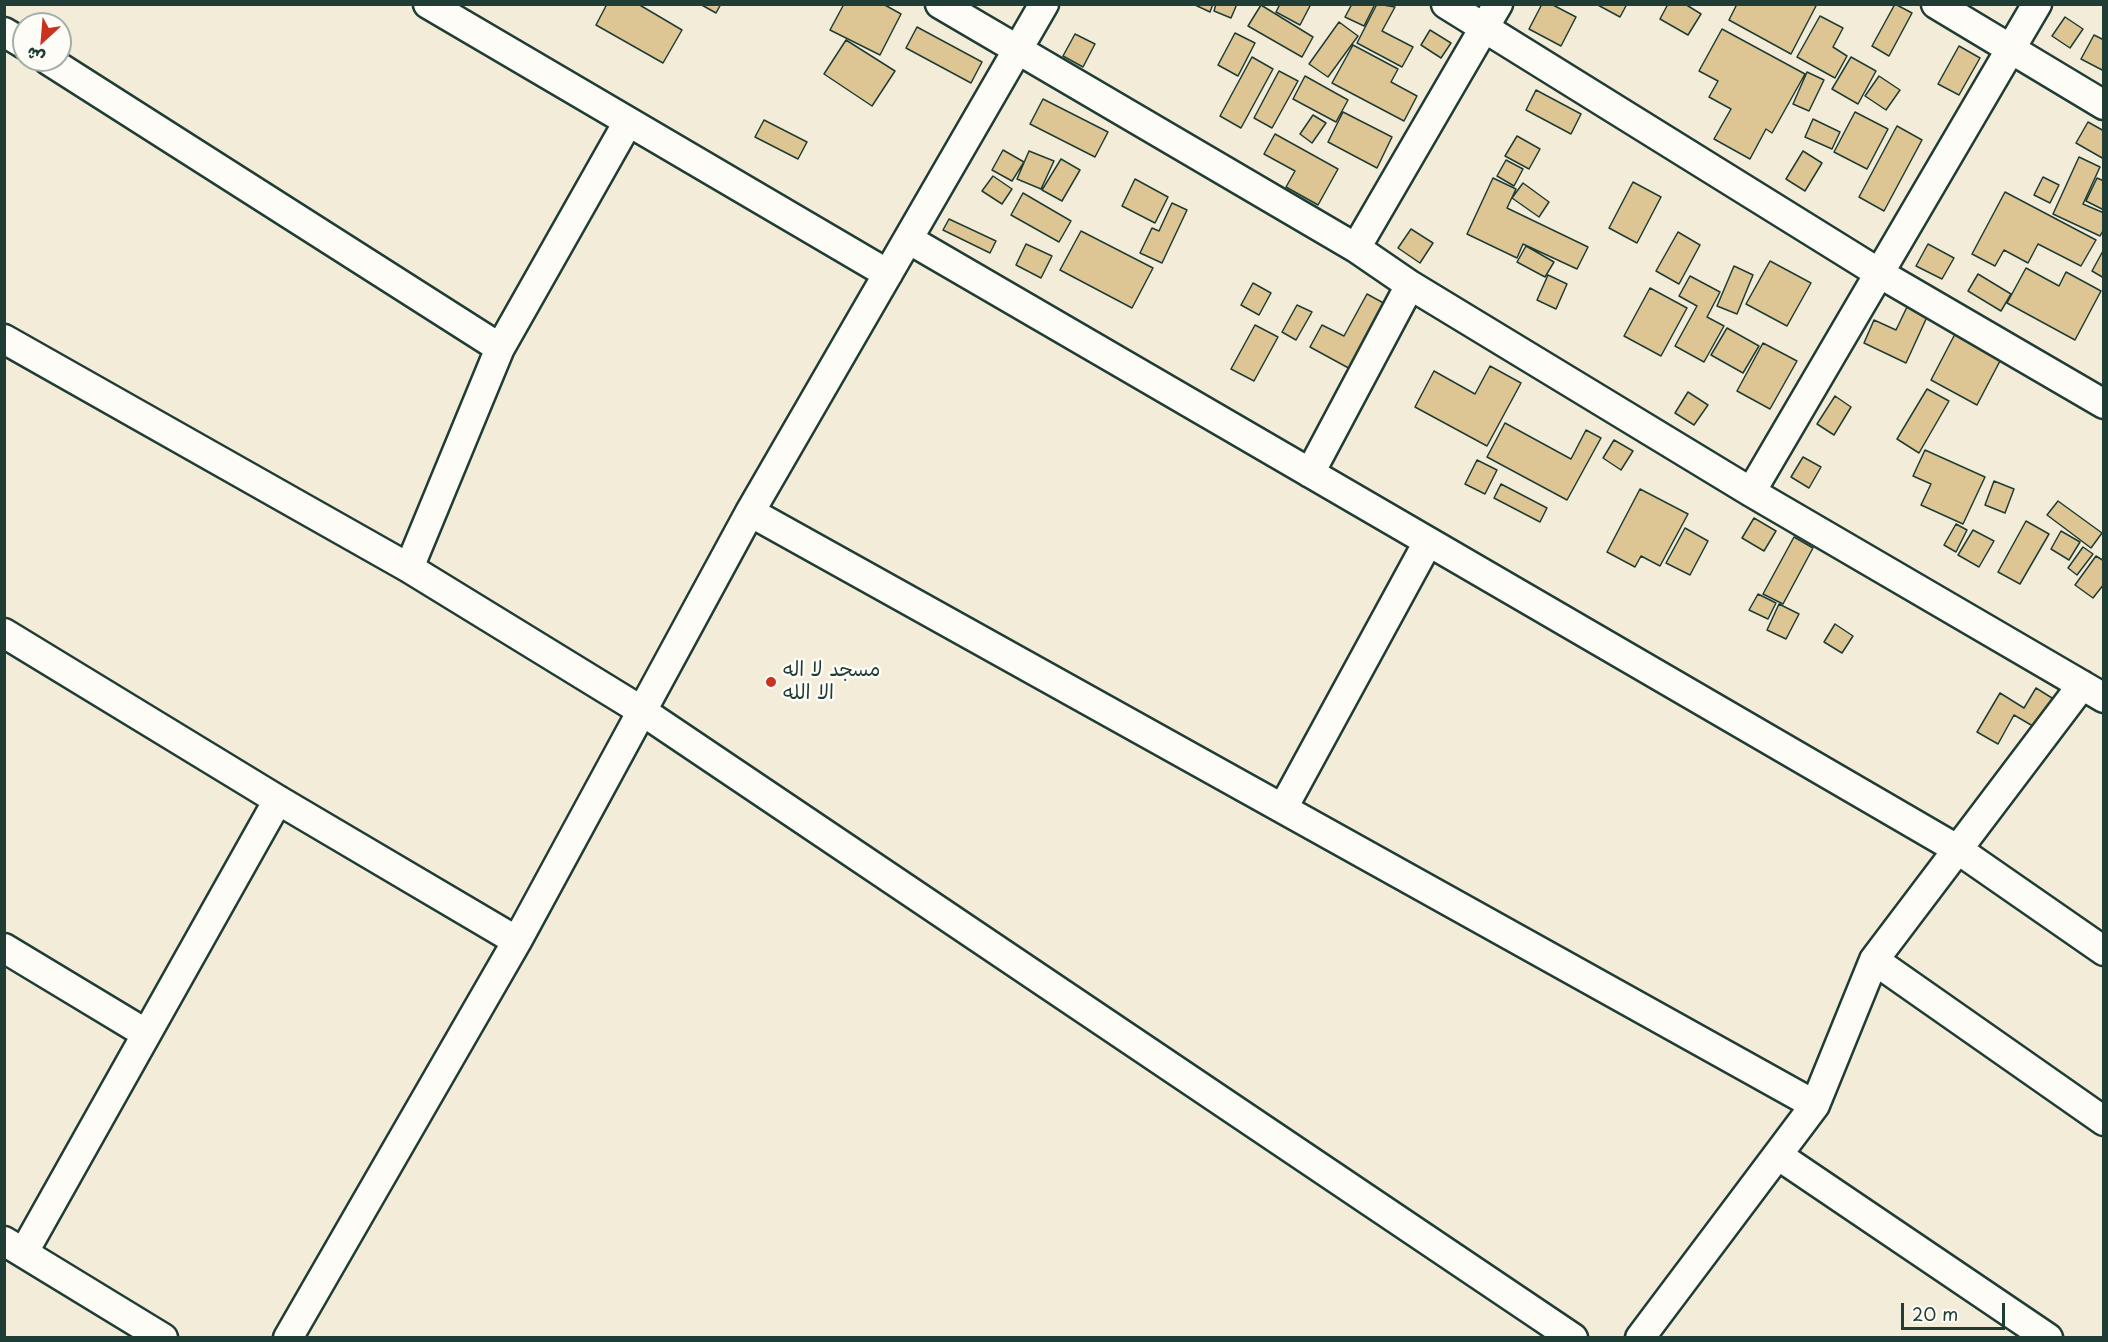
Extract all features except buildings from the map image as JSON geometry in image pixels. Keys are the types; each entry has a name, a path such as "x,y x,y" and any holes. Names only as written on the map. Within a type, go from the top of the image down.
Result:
{"street":[{"path":"428,4 888,274"},
{"path":"940,4 1356,248 1410,285 1751,492 2092,691 1957,849 1874,960 1815,1105 1779,1156 1640,1338"},
{"path":"288,1338 517,941 750,512 1044,4"},
{"path":"1446,4 1491,16 1880,273 2103,404"},
{"path":"1936,4 2010,51 2103,105"},
{"path":"1751,492 2037,4"},
{"path":"1356,248 1491,16"},
{"path":"67,72 500,348"},
{"path":"409,568 500,348 628,122"},
{"path":"908,239 1957,849 2103,951"},
{"path":"1310,473 1410,285"},
{"path":"5,341 409,568 642,711 1573,1338"},
{"path":"750,512 1815,1105"},
{"path":"1283,808 1428,542"},
{"path":"4,633 278,800 517,941"},
{"path":"163,1338 14,1246 145,1033 278,800"},
{"path":"4,948 145,1033"},
{"path":"1874,960 2103,1121"},
{"path":"1779,1156 2048,1338"}],"place":[{"name":"مسجد لا اله الا الله","path":"771,682"}]}
